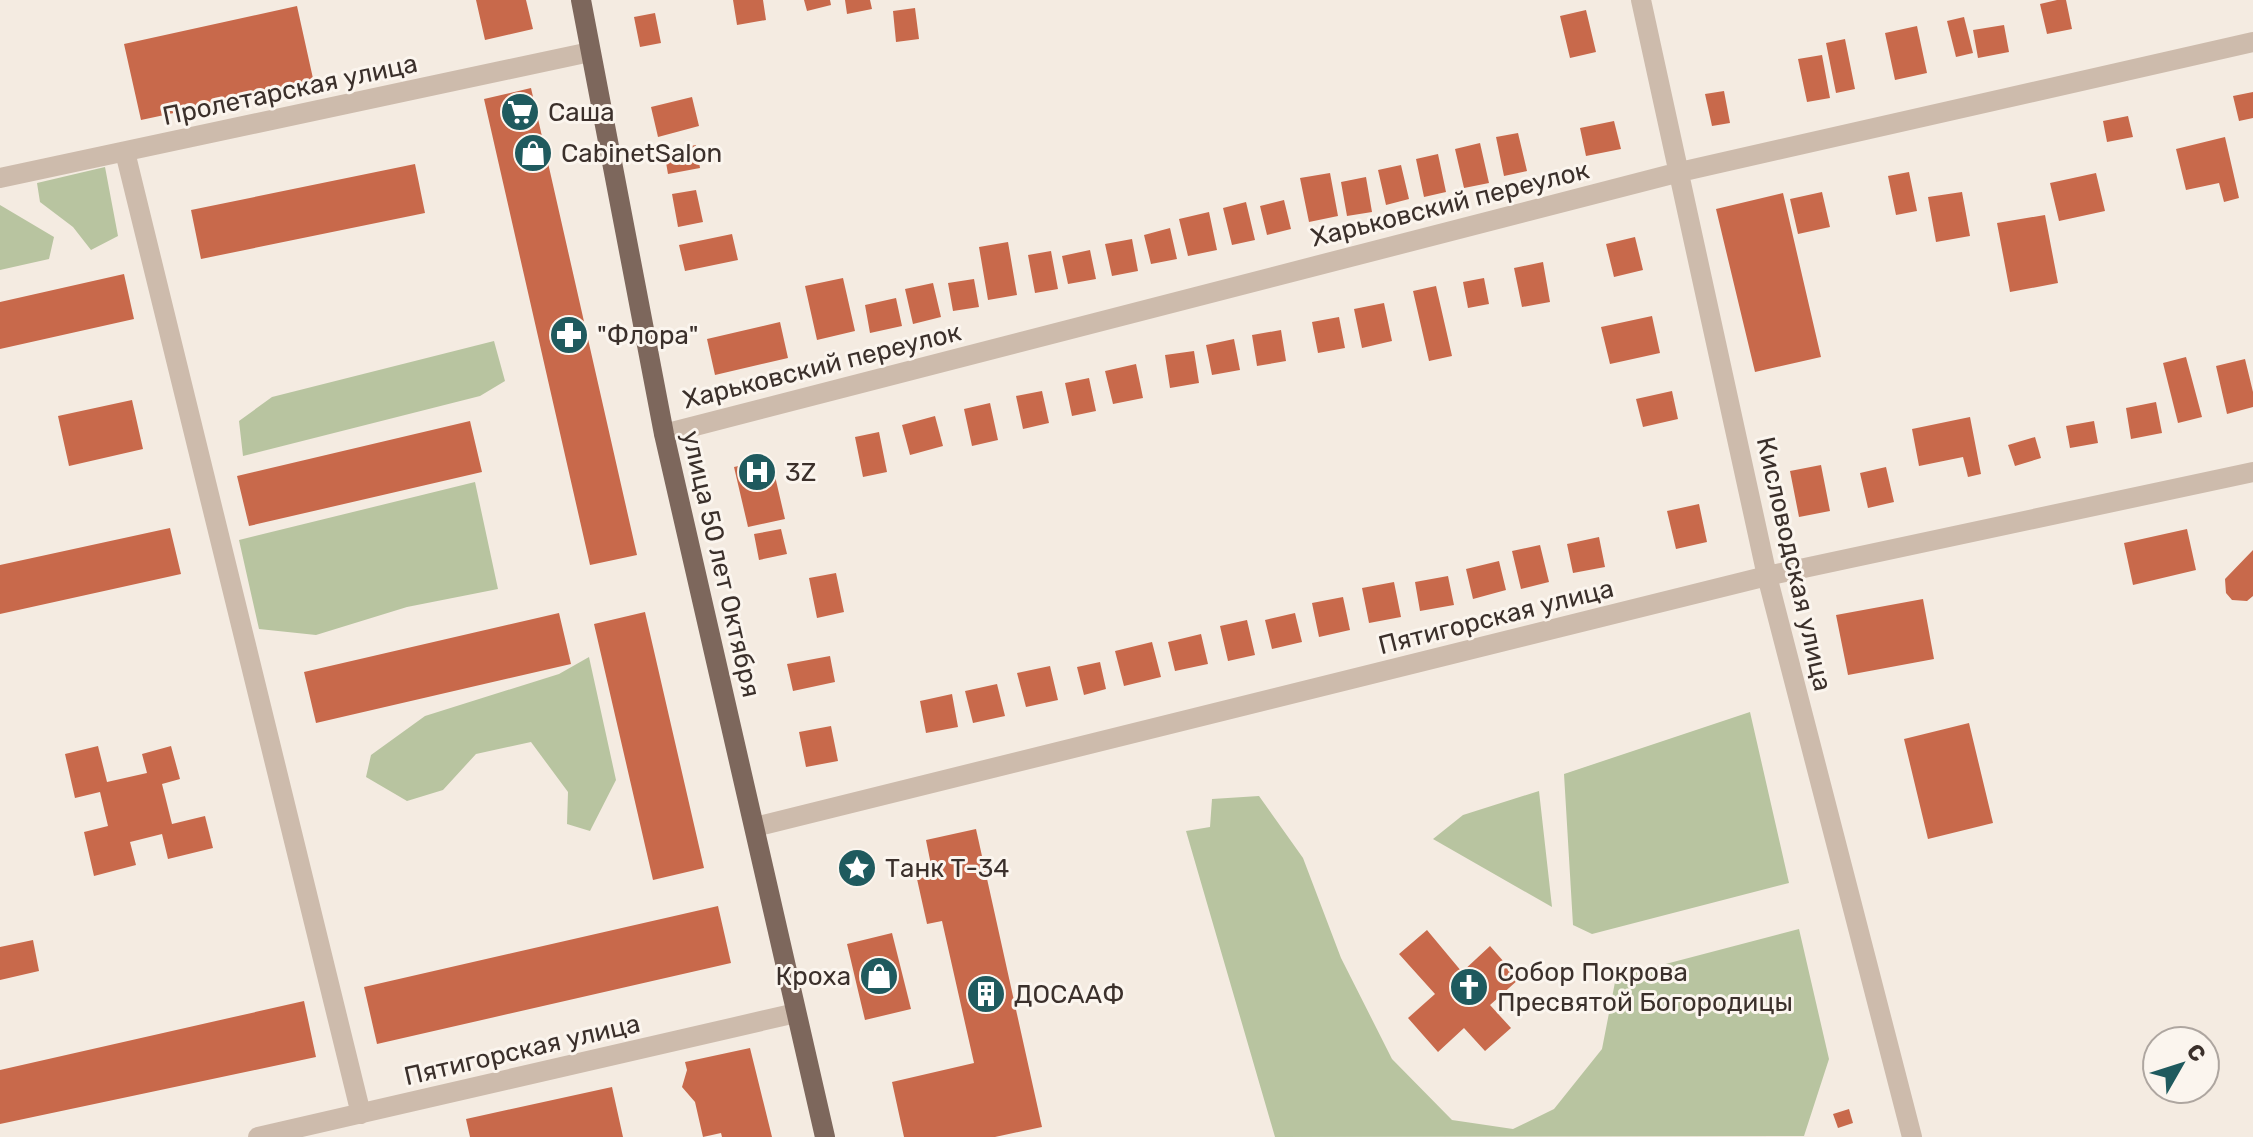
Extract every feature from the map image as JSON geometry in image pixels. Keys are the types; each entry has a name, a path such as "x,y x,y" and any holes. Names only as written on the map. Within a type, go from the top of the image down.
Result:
{"main road":[{"name":"улица 50 лет Октября","path":"581,0 664,434 825,1137"}],"street":[{"name":"Кисловодская улица","path":"1641,0 1767,576 1912,1137"},
{"name":"Харьковский переулок","path":"664,434 1680,172 2253,42"},
{"name":"Пролетарская улица","path":"0,178 590,52"},
{"path":"125,152 361,1114"},
{"name":"Пятигорская улица","path":"755,827 1767,576 2253,472"},
{"name":"Пятигорская улица","path":"258,1137 796,1013"}],"green space":[{"path":"105,167 118,236 91,250 73,227 40,202 37,183"},
{"path":"0,205 54,237 49,259 0,270"},
{"path":"494,341 505,381 480,396 243,456 239,421 272,397"},
{"path":"475,482 498,589 407,607 316,635 259,629 239,540"},
{"path":"589,657 616,780 590,831 567,824 568,792 531,742 476,754 443,790 407,801 366,777 371,755 425,716 559,674"},
{"path":"1750,712 1789,883 1592,934 1573,925 1564,774"},
{"path":"1539,791 1552,907 1433,839 1463,815"},
{"path":"1259,796 1303,858 1341,958 1392,1059 1452,1120 1513,1129 1554,1109 1602,1049 1616,977 1799,929 1829,1059 1804,1136 1275,1137 1186,831 1210,827 1212,799"}],"building":[{"path":"476,0 526,0 533,29 485,40"},
{"path":"733,0 763,0 766,20 737,25"},
{"path":"804,0 830,0 831,5 807,11"},
{"path":"845,0 870,0 872,9 847,14"},
{"path":"2066,0 2072,29 2047,34 2040,4"},
{"path":"297,6 314,83 141,120 124,44"},
{"path":"915,8 919,39 896,42 893,11"},
{"path":"1586,10 1596,52 1570,58 1560,16"},
{"path":"655,13 661,43 640,47 634,17"},
{"path":"1964,17 1973,53 1956,57 1947,21"},
{"path":"2004,25 2009,52 1978,58 1973,30"},
{"path":"1917,26 1927,73 1895,80 1885,33"},
{"path":"1845,39 1855,89 1836,93 1826,43"},
{"path":"1822,55 1830,98 1807,102 1798,59"},
{"path":"531,88 637,555 590,565 484,99"},
{"path":"1724,91 1730,123 1712,126 1705,94"},
{"path":"2253,92 2253,118 2239,121 2233,96"},
{"path":"692,97 699,126 658,137 651,107"},
{"path":"2128,116 2133,137 2107,142 2103,121"},
{"path":"1614,121 1621,149 1586,156 1580,128"},
{"path":"1518,133 1527,171 1504,176 1496,137"},
{"path":"2225,137 2239,198 2224,202 2219,183 2186,190 2176,149"},
{"path":"1480,143 1489,183 1464,188 1455,149"},
{"path":"696,145 700,168 668,174 664,151"},
{"path":"1438,154 1446,192 1424,197 1416,159"},
{"path":"415,164 425,213 201,259 191,210"},
{"path":"1401,165 1409,199 1386,205 1378,170"},
{"path":"1909,172 1917,211 1896,215 1888,176"},
{"path":"1330,173 1338,216 1309,222 1300,178"},
{"path":"2096,173 2105,211 2059,221 2050,183"},
{"path":"1366,177 1372,212 1347,216 1341,182"},
{"path":"696,190 703,222 678,227 672,194"},
{"path":"1822,192 1830,227 1798,234 1790,199"},
{"path":"1962,192 1970,236 1936,242 1928,197"},
{"path":"1783,193 1821,357 1755,372 1716,209"},
{"path":"1284,200 1291,229 1267,235 1260,206"},
{"path":"1246,202 1255,240 1232,245 1223,208"},
{"path":"1209,212 1217,250 1188,256 1179,219"},
{"path":"2045,215 2058,283 2010,292 1997,223"},
{"path":"1170,228 1177,259 1151,264 1144,235"},
{"path":"732,234 738,260 685,271 679,245"},
{"path":"1635,237 1643,270 1614,277 1606,244"},
{"path":"1132,239 1138,271 1112,276 1105,244"},
{"path":"1008,242 1017,295 988,300 979,247"},
{"path":"1090,250 1096,279 1068,284 1062,256"},
{"path":"1051,251 1058,289 1035,293 1028,255"},
{"path":"1543,262 1550,302 1522,307 1514,268"},
{"path":"124,274 134,319 0,349 0,302"},
{"path":"843,278 855,331 817,340 805,286"},
{"path":"1484,278 1489,304 1468,308 1463,282"},
{"path":"974,279 979,307 953,311 948,283"},
{"path":"933,283 941,317 913,324 905,289"},
{"path":"1436,286 1452,356 1429,361 1413,291"},
{"path":"896,298 902,326 870,333 865,305"},
{"path":"1384,303 1392,341 1362,348 1354,309"},
{"path":"1652,316 1660,353 1610,364 1601,327"},
{"path":"1339,317 1345,348 1318,353 1312,322"},
{"path":"780,322 788,358 715,375 707,339"},
{"path":"1281,330 1286,361 1257,366 1252,335"},
{"path":"1234,339 1240,370 1212,375 1206,345"},
{"path":"1194,351 1199,383 1170,388 1165,355"},
{"path":"2186,357 2202,417 2178,423 2163,363"},
{"path":"2245,359 2253,392 2253,407 2227,414 2216,366"},
{"path":"1136,364 1143,398 1113,404 1105,371"},
{"path":"1089,378 1096,411 1072,416 1065,383"},
{"path":"1042,391 1049,423 1023,429 1016,396"},
{"path":"1672,391 1678,419 1643,427 1636,399"},
{"path":"132,400 143,449 69,466 58,416"},
{"path":"2156,402 2162,433 2131,439 2126,408"},
{"path":"990,403 998,440 972,446 964,409"},
{"path":"935,416 943,446 910,455 902,425"},
{"path":"1970,417 1981,474 1968,477 1963,457 1919,466 1912,429"},
{"path":"470,421 482,472 249,526 237,476"},
{"path":"2094,421 2098,443 2070,448 2066,426"},
{"path":"879,432 887,472 863,477 855,437"},
{"path":"2035,437 2041,458 2015,466 2008,445"},
{"path":"771,459 785,519 748,527 734,467"},
{"path":"1821,465 1830,511 1799,517 1790,471"},
{"path":"1886,467 1894,502 1868,508 1860,473"},
{"path":"1699,504 1707,542 1676,549 1667,511"},
{"path":"170,528 181,574 0,614 0,565"},
{"path":"781,529 787,554 759,560 754,534"},
{"path":"2187,529 2196,570 2133,585 2124,543"},
{"path":"1599,537 1605,567 1573,573 1567,544"},
{"path":"1540,545 1549,582 1521,589 1512,551"},
{"path":"2253,550 2253,596 2247,601 2232,600 2226,593 2225,579"},
{"path":"1499,561 1506,590 1473,599 1466,569"},
{"path":"836,573 844,612 817,618 809,578"},
{"path":"1448,576 1454,605 1420,611 1415,582"},
{"path":"1394,582 1401,617 1369,623 1362,588"},
{"path":"1343,597 1350,630 1319,637 1312,603"},
{"path":"1923,599 1934,659 1848,675 1836,615"},
{"path":"645,612 704,868 653,880 594,624"},
{"path":"559,613 571,664 316,723 304,672"},
{"path":"1295,613 1302,642 1272,649 1265,620"},
{"path":"1247,620 1255,655 1228,661 1220,626"},
{"path":"1201,634 1208,664 1175,671 1168,642"},
{"path":"1152,642 1161,677 1124,686 1115,651"},
{"path":"830,656 835,682 793,691 787,664"},
{"path":"1100,662 1106,689 1084,695 1077,667"},
{"path":"1050,666 1058,700 1026,707 1017,673"},
{"path":"997,684 1005,716 973,723 965,691"},
{"path":"952,694 958,727 926,733 920,701"},
{"path":"1969,723 1993,823 1928,839 1904,739"},
{"path":"831,726 838,761 806,767 799,732"},
{"path":"98,746 107,782 147,773 142,754 171,746 180,779 162,784 172,824 205,816 213,848 168,859 162,834 130,842 136,865 94,876 84,832 108,826 100,792 75,798 65,754"},
{"name":"ДОСААФ","path":"976,829 1042,1127 995,1137 904,1137 892,1082 974,1063 942,921 927,924 917,879 933,875 926,840"},
{"path":"718,906 731,963 377,1044 364,987"},
{"name":"Собор Покрова Пресвятой Богородицы","path":"1427,930 1462,972 1490,946 1519,979 1490,1005 1511,1028 1485,1051 1464,1028 1438,1052 1408,1018 1435,994 1399,954"},
{"name":"Кроха","path":"892,933 911,1009 865,1020 847,944"},
{"path":"33,940 39,971 0,980 0,947"},
{"path":"304,1001 316,1057 0,1124 0,1070"},
{"path":"750,1048 772,1137 722,1137 721,1133 703,1137 695,1102 682,1087 687,1070 685,1062"},
{"path":"612,1087 623,1137 470,1137 466,1119"},
{"path":"1849,1109 1853,1123 1838,1128 1833,1114"}],"place":[{"name":"Саша","path":"520,112"},
{"name":"CabinetSalon","path":"533,153"},
{"name":"\"Флора\"","path":"569,335"},
{"name":"3Z","path":"757,472"},
{"name":"Танк Т-34","path":"857,868"},
{"name":"Кроха","path":"879,976"},
{"name":"Собор Покрова Пресвятой Богородицы","path":"1469,987"},
{"name":"ДОСААФ","path":"986,994"}]}
